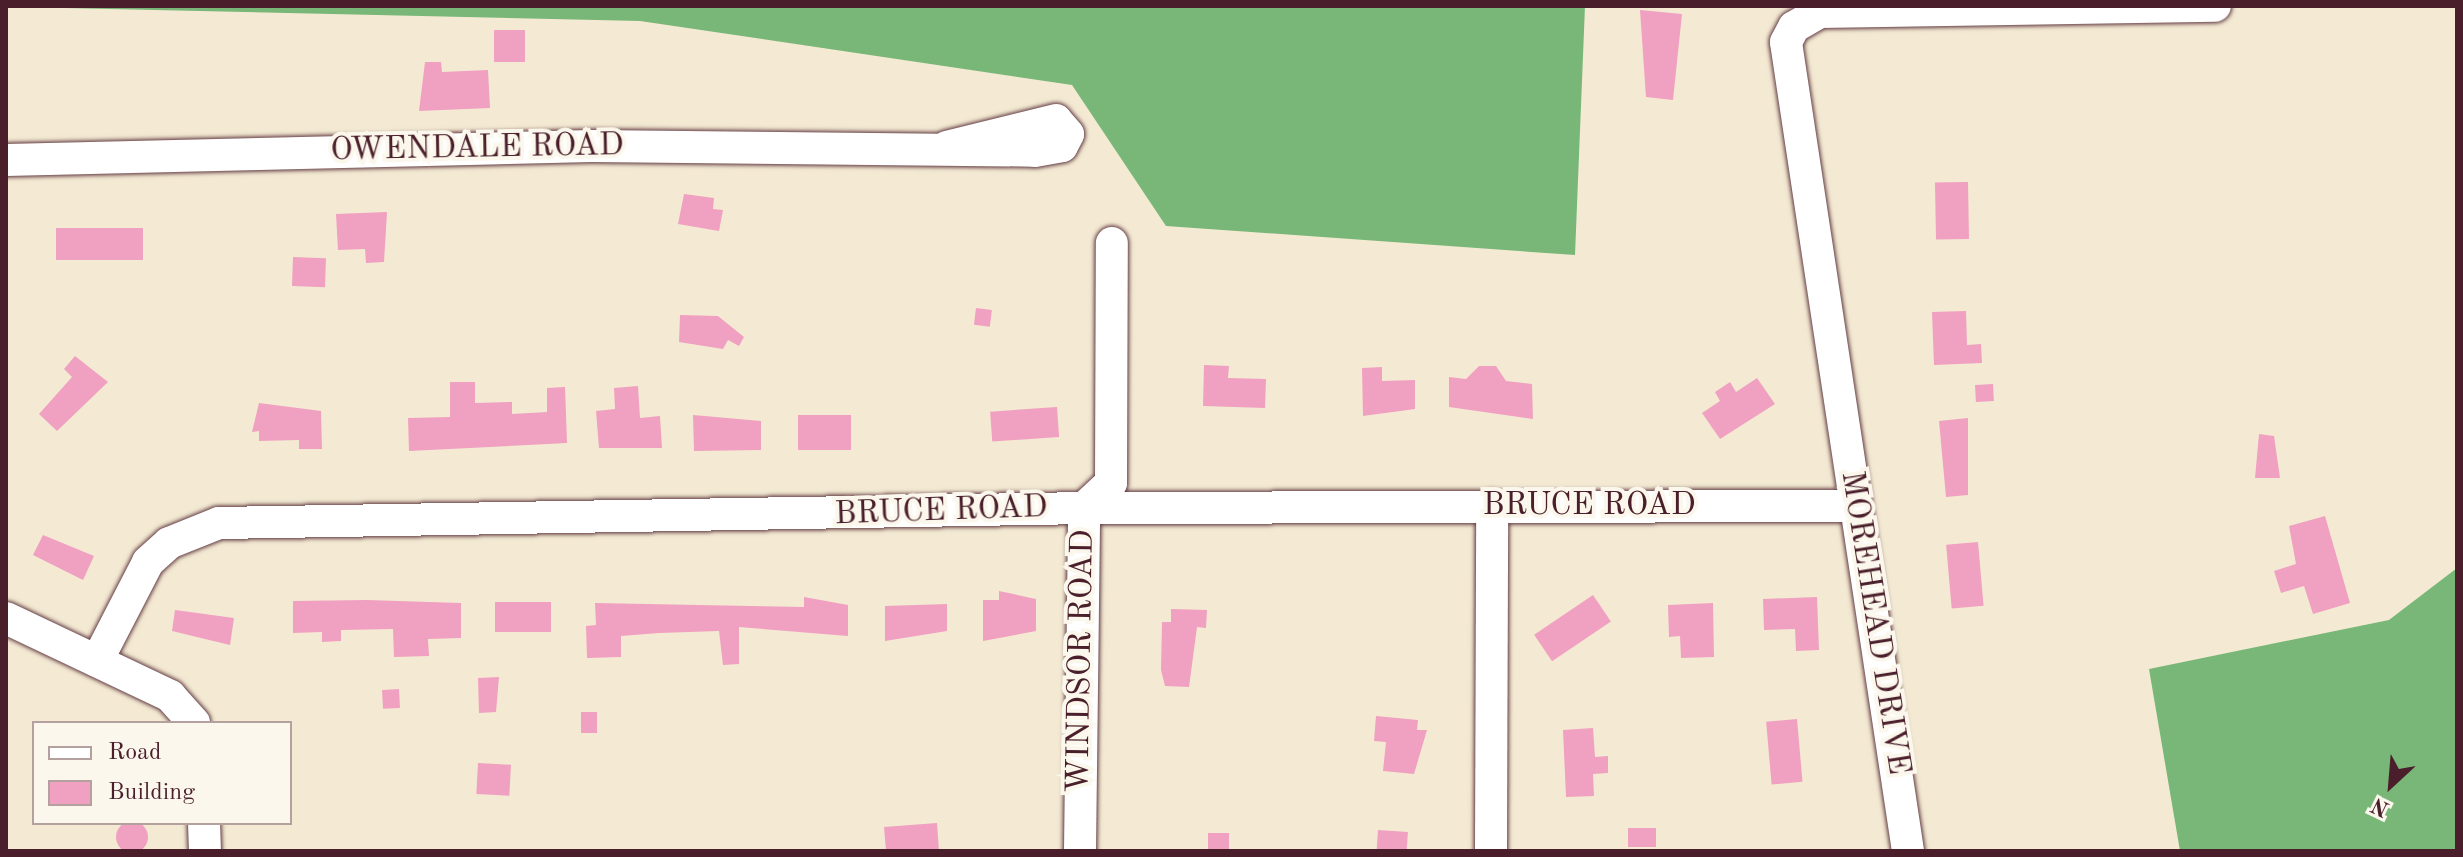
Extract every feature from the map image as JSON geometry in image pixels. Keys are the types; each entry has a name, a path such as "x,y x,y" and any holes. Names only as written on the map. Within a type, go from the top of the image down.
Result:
{"street":[{"name":"MOREHEAD DRIVE","path":"1908,851 1840,396 1786,66 1794,27 1820,12 2215,6"},
{"name":"OWENDALE ROAD","path":"6,160 592,146 947,147"},
{"name":"WINDSOR ROAD","path":"1080,851 1084,508 1111,483 1112,243"},
{"path":"1491,851 1492,506"},
{"name":"BRUCE ROAD","path":"97,661 148,562 169,543 219,523 1084,508 1856,506"},
{"path":"6,618 170,696 192,721"},
{"path":"204,825 205,851"}],"green space":[{"path":"1585,6 1575,255 1166,226 1072,85 640,21 64,8"},
{"path":"2457,568 2457,851 2180,851 2149,669 2389,620"}],"building":[{"path":"1640,10 1682,14 1673,100 1646,97"},
{"path":"494,30 525,30 525,62 494,62"},
{"path":"425,62 441,62 442,72 488,70 490,108 419,111"},
{"path":"1968,182 1969,239 1936,240 1935,183"},
{"path":"684,194 714,198 713,209 723,210 719,231 678,224"},
{"path":"387,212 384,262 366,263 365,249 338,250 336,214"},
{"path":"56,228 143,228 143,260 56,260"},
{"path":"293,257 326,258 325,287 292,286"},
{"path":"976,308 992,310 990,327 974,325"},
{"path":"1966,311 1967,345 1981,344 1982,363 1934,365 1932,312"},
{"path":"680,315 718,316 744,337 739,346 728,340 723,349 679,342"},
{"path":"75,356 108,382 57,431 39,414 72,377 64,369"},
{"path":"1204,365 1229,366 1228,378 1266,379 1265,408 1203,406"},
{"path":"1479,366 1496,366 1506,381 1532,384 1533,419 1449,407 1449,377 1466,379"},
{"path":"1382,367 1382,381 1415,380 1415,409 1363,416 1362,368"},
{"path":"1757,378 1775,404 1720,439 1702,413 1720,401 1715,392 1730,382 1736,392"},
{"path":"450,382 475,382 475,403 512,402 512,414 547,412 547,388 565,387 567,443 409,451 408,418 450,417"},
{"path":"1993,384 1994,401 1976,402 1975,385"},
{"path":"638,386 640,418 660,416 662,448 599,448 596,411 615,409 614,388"},
{"path":"259,403 321,411 322,449 299,449 299,440 259,441 259,431 252,432"},
{"path":"1057,407 1059,437 992,442 990,412"},
{"path":"693,415 761,421 761,450 694,451"},
{"path":"798,415 851,415 851,450 798,450"},
{"path":"1968,418 1968,495 1946,497 1939,421"},
{"path":"2259,434 2274,436 2280,478 2255,478"},
{"path":"2325,516 2350,603 2313,614 2304,586 2281,593 2274,571 2296,564 2289,526"},
{"path":"43,535 94,556 83,580 33,555"},
{"path":"1978,542 1984,606 1952,609 1946,545"},
{"path":"999,591 1036,599 1036,631 983,641 983,600 999,600"},
{"path":"1593,595 1611,622 1552,661 1534,635"},
{"path":"804,597 848,605 848,636 739,627 739,664 723,665 719,631 621,636 621,657 587,658 586,626 596,625 595,603 804,607"},
{"path":"1817,597 1819,650 1796,651 1795,629 1764,630 1763,599"},
{"path":"293,601 461,603 461,638 428,639 429,656 394,657 393,629 341,630 341,641 322,642 322,632 293,633"},
{"path":"495,602 551,602 551,632 495,632"},
{"path":"1713,603 1714,657 1681,658 1680,636 1669,637 1668,605"},
{"path":"947,604 947,631 885,641 885,606"},
{"path":"1171,609 1207,610 1206,628 1197,627 1189,687 1165,686 1161,670 1162,622 1171,622"},
{"path":"175,610 234,618 230,645 172,631"},
{"path":"499,677 496,712 479,713 478,678"},
{"path":"399,689 400,708 383,709 382,690"},
{"path":"581,712 597,712 597,733 581,733"},
{"path":"1376,716 1418,720 1417,730 1427,730 1414,774 1383,771 1386,742 1374,741"},
{"path":"1797,719 1802,782 1772,784 1766,722"},
{"path":"1593,728 1595,757 1608,756 1608,773 1593,774 1594,796 1566,797 1563,730"},
{"path":"478,763 511,765 509,796 476,794"},
{"path":"937,823 939,851 886,851 884,827"},
{"path":"122,825 142,825 147,831 147,843 138,852 126,852 117,843 117,831"},
{"path":"1628,828 1656,828 1656,847 1628,847"},
{"path":"1378,830 1408,832 1407,851 1377,851"},
{"path":"1208,833 1229,833 1229,851 1208,851"}]}
